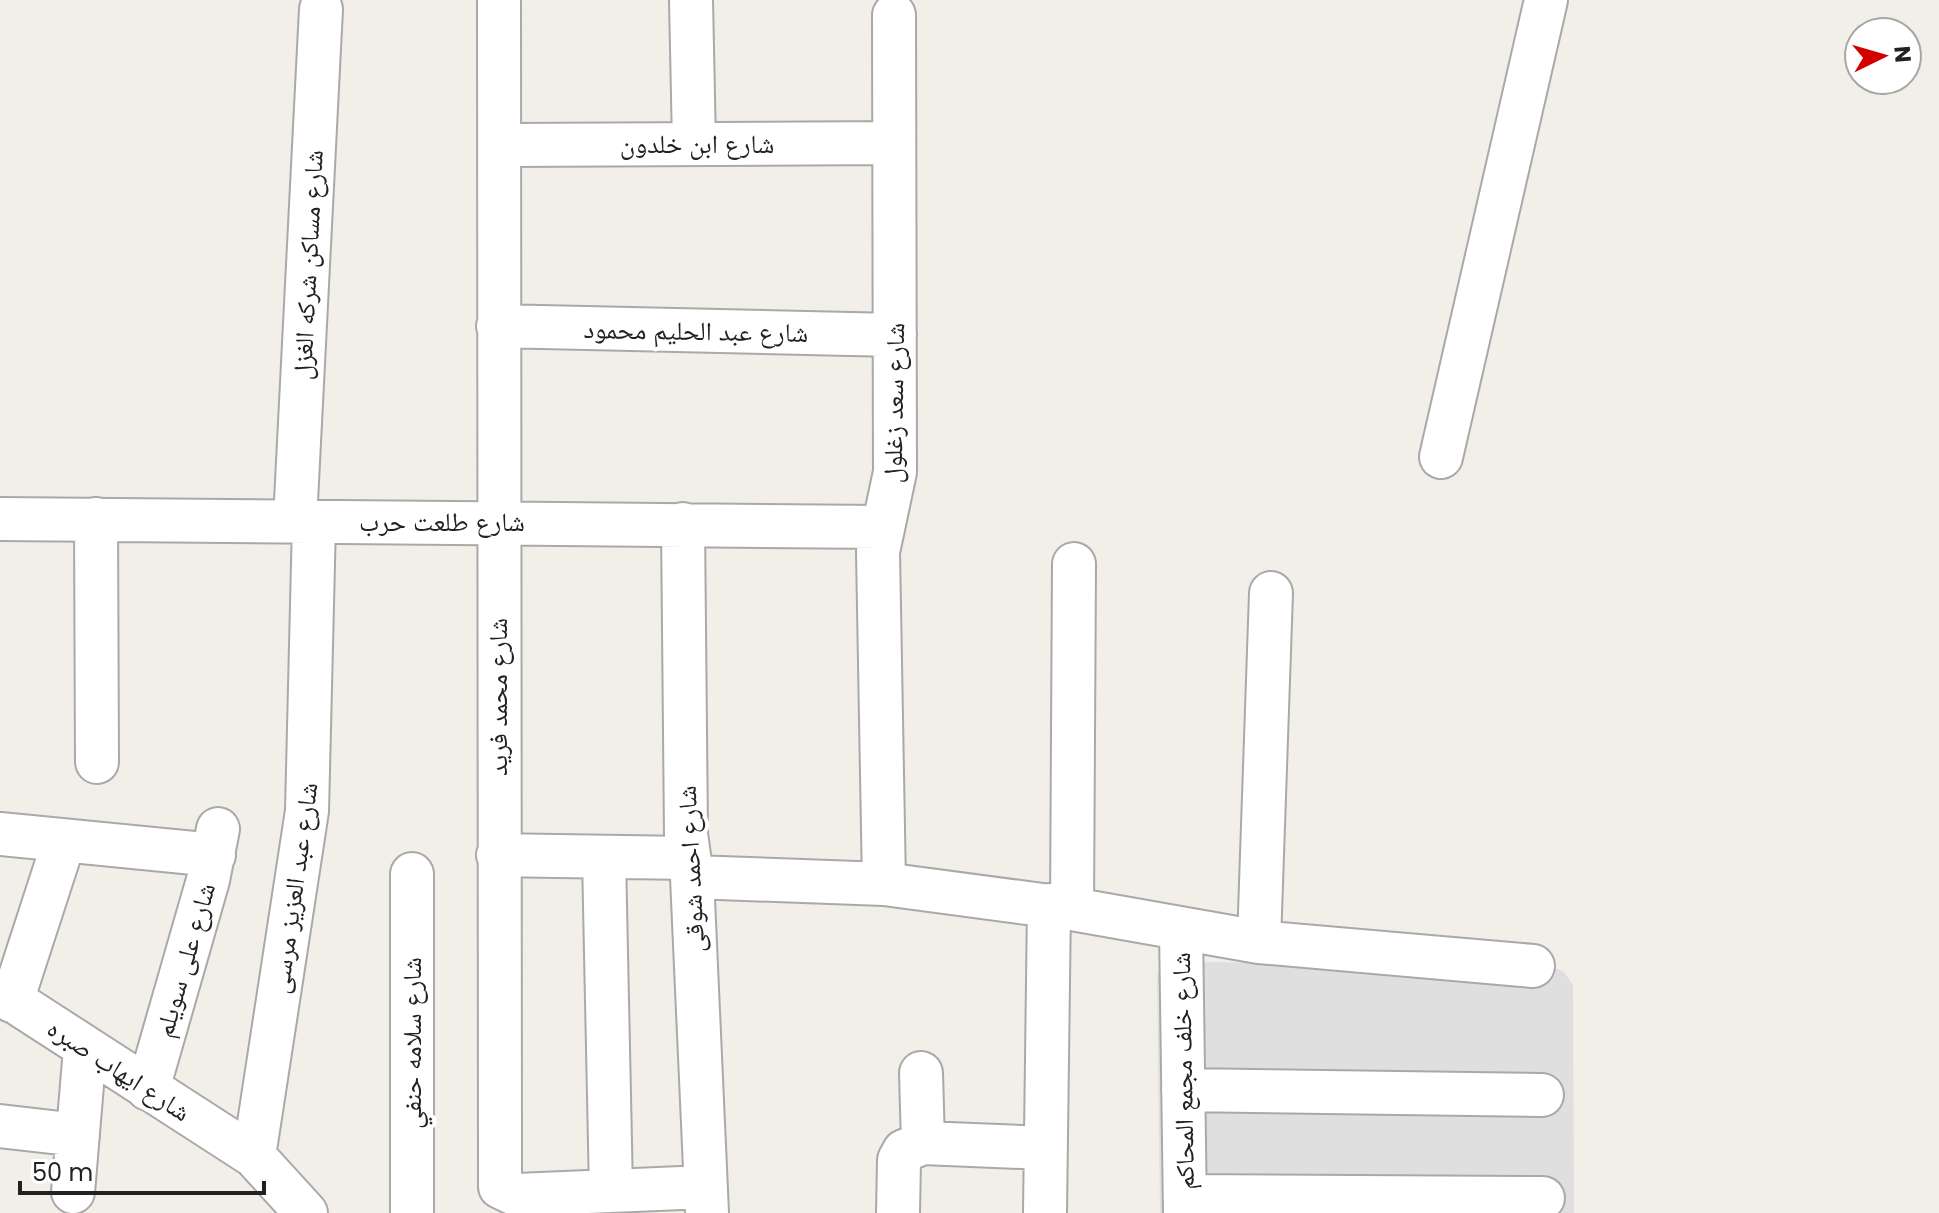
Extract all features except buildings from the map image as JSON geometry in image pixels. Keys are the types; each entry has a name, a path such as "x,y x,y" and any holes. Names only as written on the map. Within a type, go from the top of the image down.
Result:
{"street":[{"name":"شارع محمد فريد","path":"499,0 500,1187 517,1195 611,1191 706,1200"},
{"path":"691,0 694,144"},
{"path":"1441,457 1546,0"},
{"name":"شارع مساكن شركه الغزل","path":"305,522 321,9"},
{"name":"شارع سعد زغلول","path":"884,884 878,552 895,472 894,15"},
{"name":"شارع ابن خلدون","path":"499,145 894,143"},
{"name":"شارع عبد الحليم محمود","path":"498,326 895,335"},
{"name":"شارع طلعت حرب","path":"0,519 883,527"},
{"path":"96,519 97,762"},
{"name":"شارع عبد العزيز مرسى","path":"254,1156 307,811 305,522"},
{"name":"شارع احمد شوقى","path":"683,524 690,867 706,1200"},
{"path":"1045,1213 1074,564"},
{"path":"1259,942 1271,593"},
{"path":"0,834 64,841 6,996"},
{"name":"شارع على سويلم","path":"64,841 216,842 148,1089"},
{"path":"498,855 604,857 884,884 1061,907 1259,942 1533,966"},
{"path":"604,857 611,1191"},
{"name":"شارع سلامه حنفي","path":"412,874 412,1213"},
{"name":"شارع خلف مجمع المحاكم","path":"1181,929 1185,1204"},
{"name":"شارع ايهاب صبره","path":"6,996 254,1156 306,1213"},
{"path":"73,1192 85,1049"},
{"path":"921,1073 923,1143"},
{"path":"1183,1090 1542,1095"},
{"path":"0,1126 78,1135"},
{"path":"898,1213 899,1160 904,1151 923,1143 1046,1148"},
{"path":"1185,1204 1543,1198"}],"shaded area":[{"path":"1172,962 1547,964 1564,972 1573,985 1574,1213 1160,1213 1157,975 1162,966"}]}
